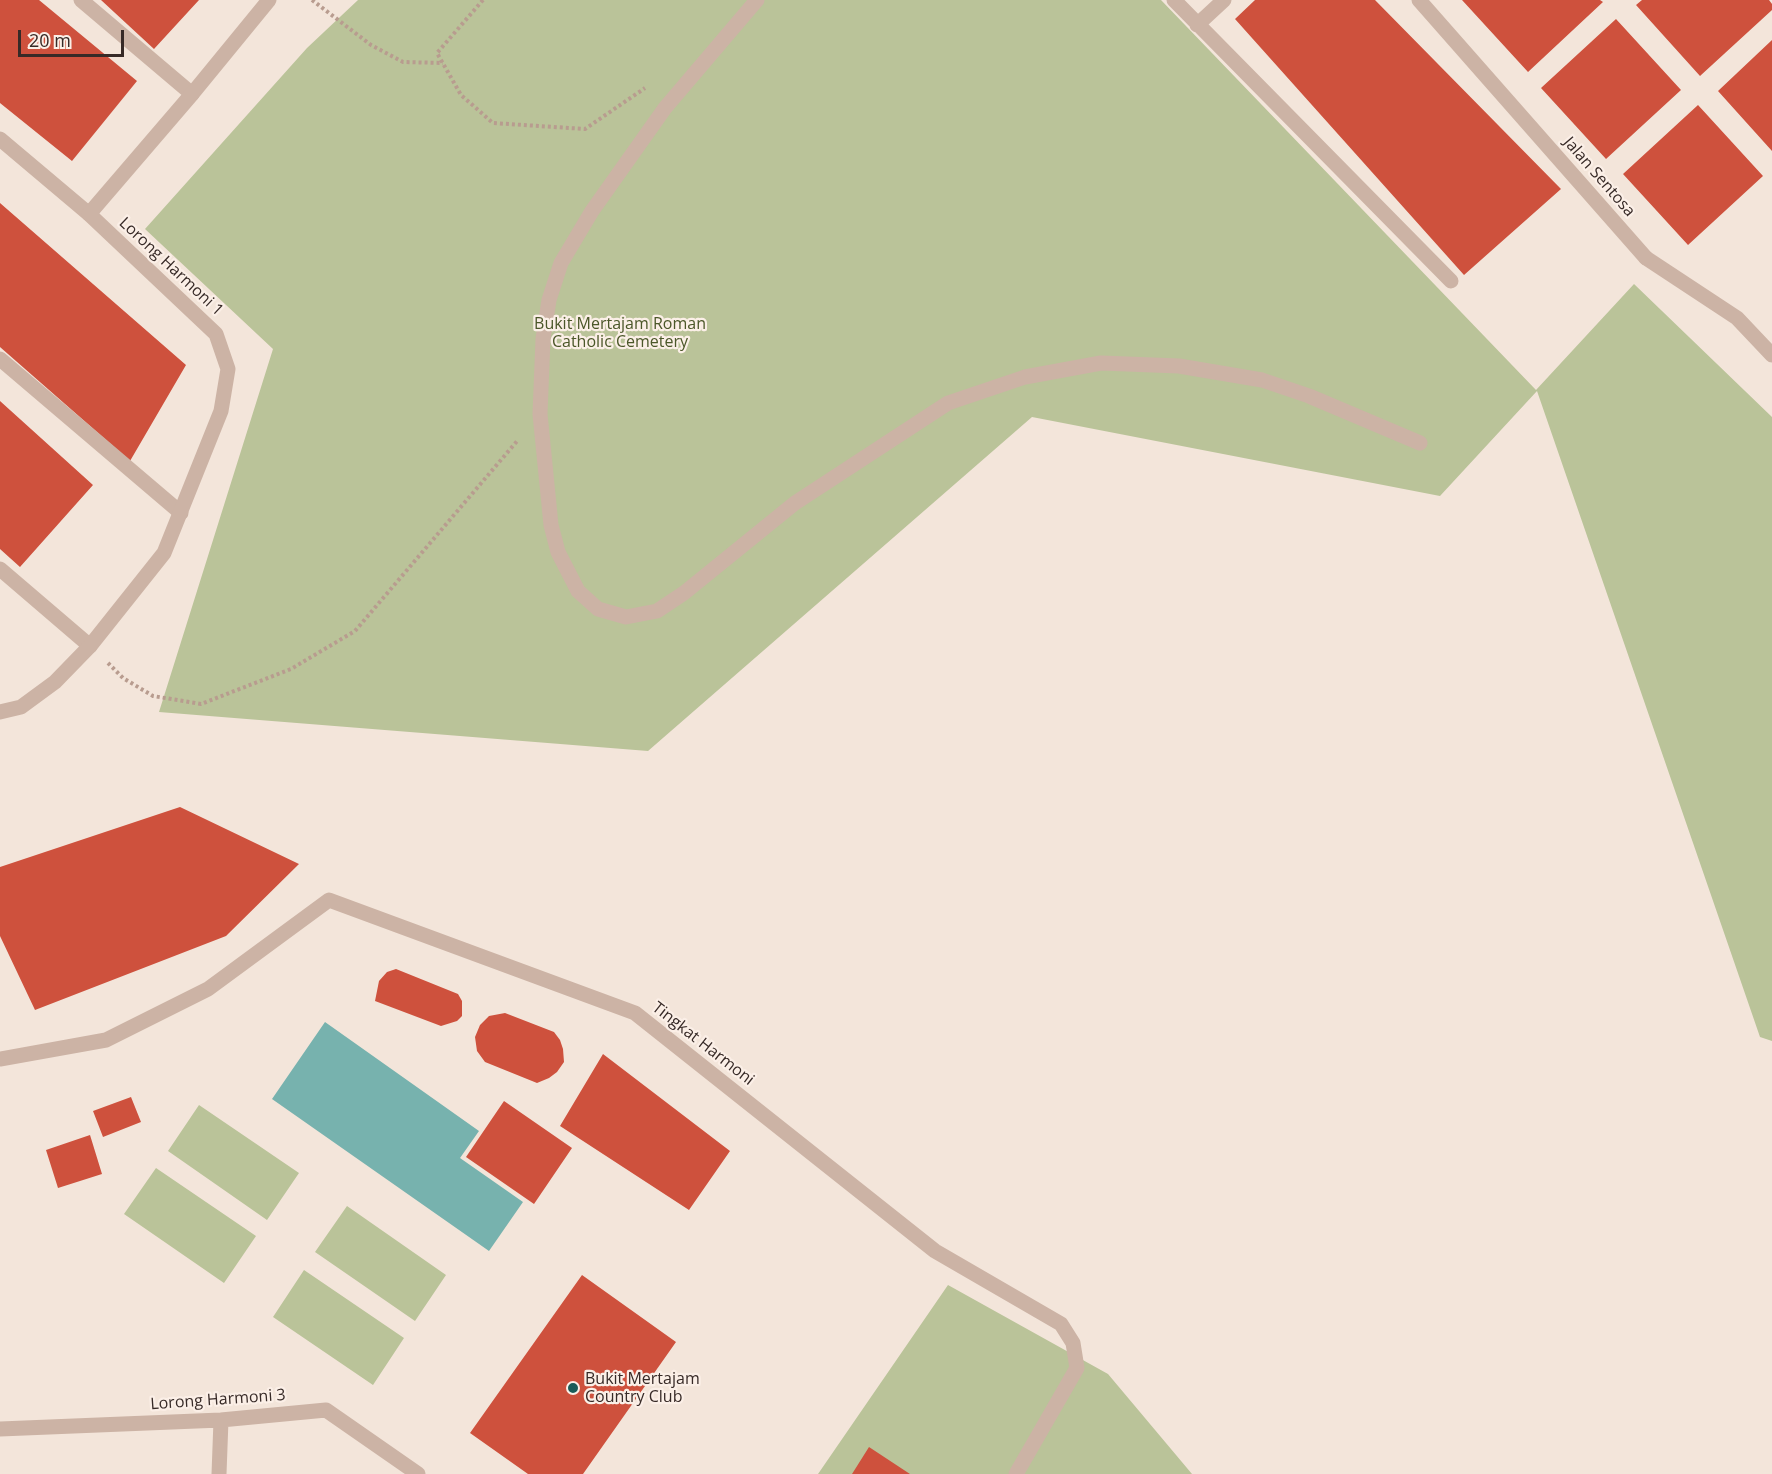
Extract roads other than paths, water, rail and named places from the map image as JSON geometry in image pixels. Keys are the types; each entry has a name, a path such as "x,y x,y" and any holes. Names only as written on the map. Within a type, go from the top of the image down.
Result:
{"street":[{"path":"81,0 192,94"},
{"path":"89,214 269,0"},
{"path":"757,0 665,108 592,211 561,263 549,300 540,414 551,525 558,552 578,591 598,609 626,617 657,611 684,593 795,503 948,403 1025,377 1101,363 1191,368 1262,380 1420,443"},
{"path":"1174,0 1451,280"},
{"path":"1197,25 1224,0"},
{"name":"Jalan Sentosa","path":"1419,0 1646,258 1737,318 1772,355"},
{"name":"Lorong Harmoni 1","path":"0,139 89,214 216,334 228,369 221,411 164,553 90,646 47,688 21,707 0,712"},
{"path":"0,359 181,513"},
{"path":"0,569 90,646"},
{"name":"Tingkat Harmoni","path":"0,1059 106,1040 208,989 329,900 635,1013 935,1251 1061,1324 1073,1343 1077,1368 1016,1474"},
{"name":"Lorong Harmoni 3","path":"0,1429 221,1420 326,1410 418,1474"},
{"path":"219,1474 221,1420"}],"water":[{"path":"325,1022 479,1131 460,1158 523,1202 489,1251 272,1099"}],"place":[{"name":"Bukit Mertajam Country Club","path":"573,1388"}],"park label":[{"name":"Bukit Mertajam Roman Catholic Cemetery","path":"620,333"}]}
